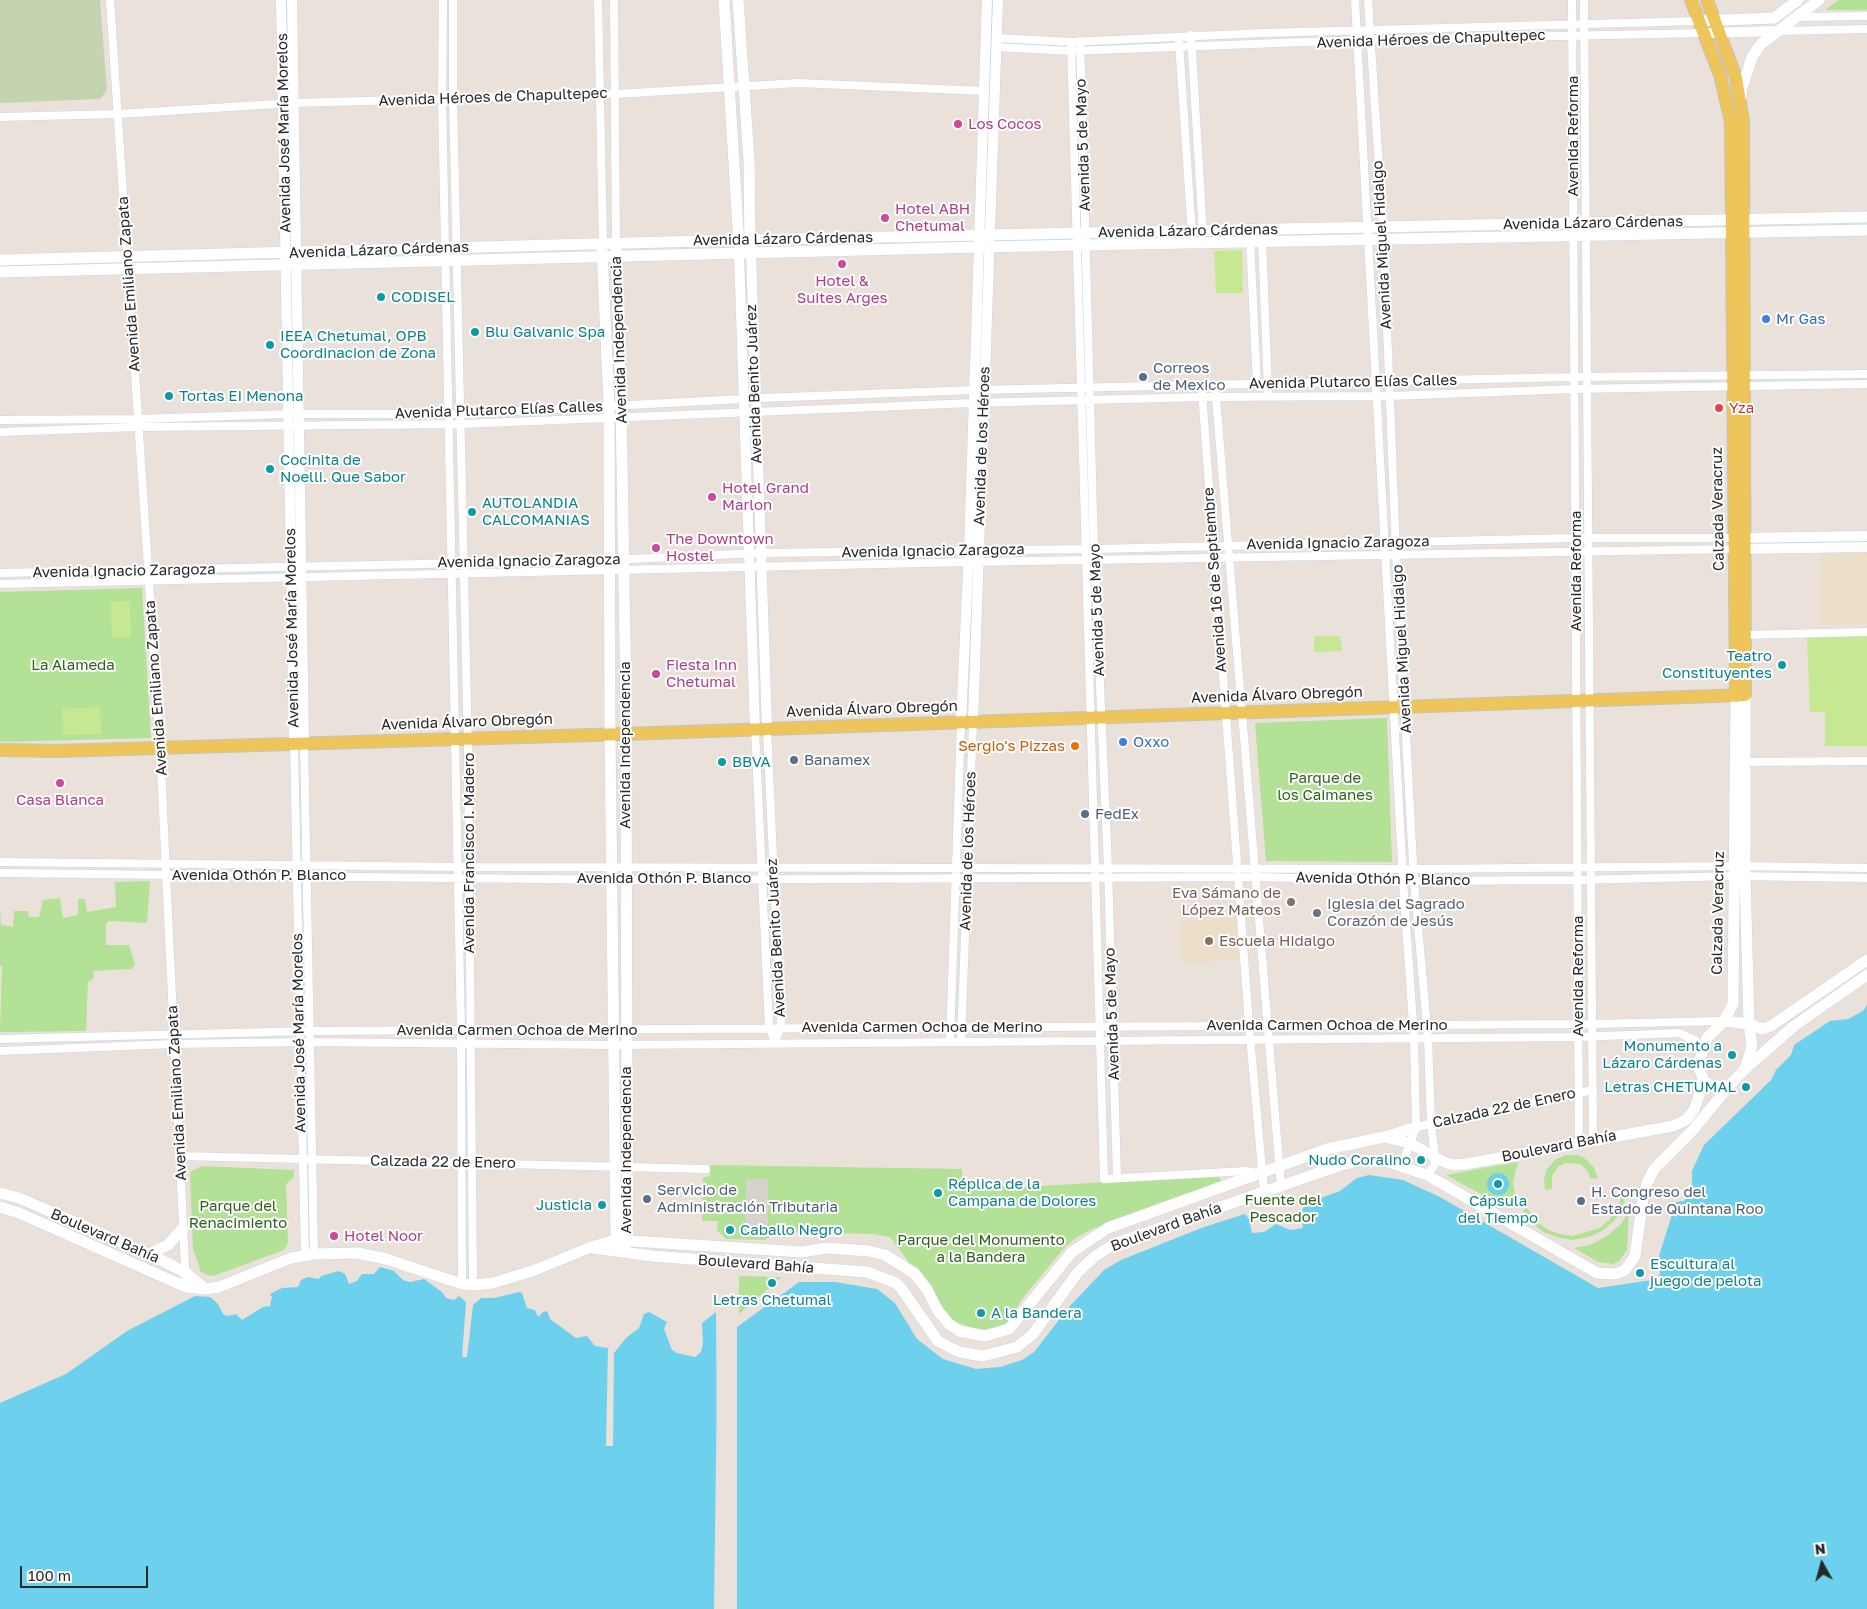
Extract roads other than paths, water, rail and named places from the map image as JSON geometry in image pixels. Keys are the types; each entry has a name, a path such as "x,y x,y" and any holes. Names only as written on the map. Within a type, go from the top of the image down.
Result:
{"main road":[{"name":"Calzada Veracruz","path":"1691,0 1706,33 1720,75 1731,122 1731,226 1738,381 1740,543 1740,871 1733,1004 1724,1021"},
{"name":"Calzada Veracruz","path":"1707,0 1721,33 1736,78 1741,109 1744,226 1738,381"},
{"path":"1774,18 1798,0"},
{"path":"1741,109 1742,88 1752,57 1761,44 1819,0"},
{"path":"724,3 739,2"},
{"name":"Avenida Benito Juárez","path":"739,2 749,177 745,253"},
{"name":"Avenida Benito Juárez","path":"724,3 728,87 736,177 745,240"},
{"name":"Avenida Héroes de Chapultepec","path":"1699,21 1774,18"},
{"path":"736,177 749,177"},
{"name":"Avenida Lázaro Cárdenas","path":"1744,226 1867,218"},
{"name":"Avenida Lázaro Cárdenas","path":"0,272 291,252 745,240 1574,223 1867,230"},
{"name":"Avenida Lázaro Cárdenas","path":"0,260 291,264 984,247 1586,237 1731,226"},
{"name":"Avenida Independencia","path":"603,244 609,411 610,734 615,1166 621,1254"},
{"name":"Avenida Independencia","path":"616,244 626,702 627,1167 621,1240"},
{"path":"610,622 625,620"},
{"name":"Avenida Álvaro Obregón","path":"0,750 625,734 1740,696"},
{"path":"610,702 626,702"},
{"name":"Calzada Veracruz","path":"1740,871 1749,1024"},
{"path":"1867,960 1771,1026 1762,1029 1749,1024 1724,1021 1714,1029 1703,1049 1700,1068 1704,1081 1712,1087 1730,1085 1745,1069 1794,1026 1867,975"},
{"path":"1745,1069 1752,1046 1749,1024"},
{"name":"Boulevard Bahía","path":"0,1207 19,1213 186,1288 205,1289 218,1286 291,1258 310,1254 358,1253 386,1259 468,1285 493,1283 535,1270 591,1248 621,1240 802,1252 826,1248 869,1251 885,1255 914,1273 926,1288 938,1311 949,1324 959,1331 985,1336 1009,1329 1072,1252 1108,1228 1279,1166 1327,1149 1384,1137 1410,1143 1454,1165 1673,1126 1686,1120 1694,1110 1704,1081"},
{"name":"Boulevard Bahía","path":"591,1248 621,1254 853,1271 883,1277 896,1283 904,1291 938,1341 959,1352 983,1356 1017,1347 1034,1334 1078,1272 1094,1256 1114,1244 1341,1165 1359,1161 1385,1161 1426,1175 1597,1273 1616,1274 1624,1270 1635,1256 1645,1191 1654,1169 1692,1131 1730,1085"},
{"path":"1384,1137 1416,1127"},
{"name":"Boulevard Bahía","path":"0,1193 18,1198 107,1238 149,1254 185,1272 205,1289"},
{"path":"149,1254 168,1245 183,1228"},
{"path":"1108,1228 1114,1244"},
{"path":"102,1251 107,1238"},
{"path":"728,1263 729,1248"}],"street":[{"name":"Avenida Emiliano Zapata","path":"110,0 160,747 186,1288"},
{"name":"Avenida José María Morelos","path":"281,0 288,104 299,742 306,864 311,1158 310,1254"},
{"name":"Avenida José María Morelos","path":"288,104 292,0"},
{"name":"Avenida Francisco I. Madero","path":"443,0 442,99 451,248"},
{"name":"Avenida Francisco I. Madero","path":"453,0 450,425 452,563 469,867 467,876 472,1162 468,1285"},
{"name":"Avenida Independencia","path":"598,0 603,244"},
{"name":"Avenida Independencia","path":"614,0 616,244"},
{"name":"Avenida de los Héroes","path":"985,235 987,0"},
{"name":"Avenida de los Héroes","path":"950,1041 956,868 967,722 984,247 998,0"},
{"name":"Avenida Miguel Hidalgo","path":"1355,0 1384,542 1427,1025 1431,1124 1435,1157"},
{"name":"Avenida Miguel Hidalgo","path":"1368,0 1383,227 1382,240 1396,542 1403,880 1414,1038 1416,1127 1405,1157 1405,1167"},
{"name":"Avenida Reforma","path":"1572,0 1576,551 1591,868 1593,1139"},
{"name":"Avenida Reforma","path":"1579,1142 1578,867 1588,551 1584,0"},
{"name":"Avenida Héroes de Chapultepec","path":"1774,18 1867,16"},
{"name":"Avenida Héroes de Chapultepec","path":"996,43 1070,42 1356,30 1699,21"},
{"name":"Avenida Héroes de Chapultepec","path":"996,43 1070,52 1358,40 1867,29"},
{"path":"1262,33 1262,45"},
{"path":"599,36 615,36"},
{"path":"1180,36 1179,48 1197,231 1204,243"},
{"path":"1191,36 1193,48 1197,231 1192,243"},
{"name":"Avenida 5 de Mayo","path":"1080,41 1080,387 1090,549"},
{"name":"Avenida 5 de Mayo","path":"1070,42 1081,233"},
{"name":"Avenida Héroes de Chapultepec","path":"0,117 118,114 288,104 599,93 616,94 798,83 985,91"},
{"path":"1256,230 1262,242 1269,397"},
{"path":"1256,230 1250,242 1257,385"},
{"name":"Avenida 5 de Mayo","path":"1081,245 1090,387 1090,561 1104,1179 1117,1178 1108,868 1095,718"},
{"name":"Avenida Benito Juárez","path":"745,253 749,398 744,411 748,554 773,867 780,1027 775,1042"},
{"name":"Avenida Francisco I. Madero","path":"451,260 461,424 464,563 458,877 463,1162 468,1285"},
{"name":"Avenida Plutarco Elías Calles","path":"0,420 138,419 293,414 755,411 1202,397 1390,396 1587,390 1867,374"},
{"name":"Avenida Plutarco Elías Calles","path":"0,432 294,425 450,425 749,398 1080,387 1268,385 1574,377 1867,384"},
{"name":"Avenida 16 de Septiembre","path":"1200,385 1250,1040 1264,1192"},
{"name":"Avenida 16 de Septiembre","path":"1214,385 1281,1187"},
{"path":"877,394 877,406"},
{"name":"Avenida Benito Juárez","path":"749,398 755,411 760,567 762,878 769,1028 775,1042"},
{"path":"1380,458 1393,458"},
{"name":"Avenida Ignacio Zaragoza","path":"624,564 749,568 1588,551 1867,536"},
{"name":"Avenida Ignacio Zaragoza","path":"0,574 148,571 453,575 759,553 1090,549 1576,538 1867,547"},
{"path":"1031,561 1032,549"},
{"name":"Avenida Ignacio Zaragoza","path":"0,584 149,582 452,563 609,565"},
{"path":"1740,635 1867,632"},
{"name":"Avenida de los Héroes","path":"961,1042 968,868 967,722"},
{"name":"Avenida José María Morelos","path":"299,742 296,864 299,1031 302,1158 310,1254"},
{"path":"1740,762 1867,761"},
{"name":"Avenida Othón P. Blanco","path":"0,862 469,867 1254,867 1403,869 1578,867 1740,871 1867,878"},
{"name":"Avenida Othón P. Blanco","path":"0,873 467,876 626,880 1255,877 1414,881 1591,880 1740,871 1867,868"},
{"name":"Avenida Carmen Ochoa de Merino","path":"0,1039 309,1030 530,1031 854,1026 1427,1025 1724,1021"},
{"path":"1195,1025 1195,1040"},
{"path":"854,1026 854,1042"},
{"path":"1061,1040 1062,1026"},
{"path":"682,1028 683,1043"},
{"path":"529,1044 530,1031"},
{"name":"Avenida Carmen Ochoa de Merino","path":"0,1051 174,1044 309,1042 471,1042 614,1045 775,1042 1579,1037 1679,1033 1695,1040 1703,1049"},
{"path":"96,1036 96,1047"},
{"name":"Calzada 22 de Enero","path":"1416,1127 1592,1090"},
{"name":"Calzada 22 de Enero","path":"180,1156 706,1169"},
{"path":"1426,1175 1434,1166 1435,1157"},
{"path":"1117,1178 1246,1171 1261,1174"}],"water":[{"path":"1867,1005 1867,1609 737,1609 737,1327 799,1282 835,1282 877,1289 895,1303 917,1339 943,1359 976,1369 1000,1367 1022,1360 1034,1352 1069,1307 1104,1270 1121,1260 1204,1227 1245,1214 1249,1219 1252,1233 1264,1232 1276,1224 1290,1230 1303,1228 1301,1213 1305,1204 1340,1191 1357,1178 1369,1175 1403,1180 1440,1197 1598,1288 1658,1279 1660,1273 1659,1256 1676,1202 1684,1201 1687,1197 1692,1185 1692,1171 1704,1145 1771,1080 1776,1070 1791,1055 1794,1045 1830,1021 1848,1019 1863,1011"},
{"path":"1498,1173 1508,1180 1509,1184 1502,1194 1498,1195 1488,1188 1487,1184 1494,1174"},
{"path":"380,1267 394,1271 403,1280 410,1282 424,1279 442,1292 446,1298 454,1300 459,1296 466,1302 462,1357 467,1357 473,1305 481,1298 494,1298 519,1292 522,1293 527,1308 535,1310 538,1317 547,1311 550,1319 576,1338 587,1336 595,1346 608,1348 606,1446 613,1446 614,1353 626,1338 639,1328 644,1314 649,1312 667,1322 664,1329 672,1350 695,1357 701,1352 703,1343 702,1323 716,1312 718,1609 0,1609 0,1403 66,1374 127,1331 195,1296 210,1297 218,1304 223,1314 227,1316 236,1314 242,1320 263,1307 270,1306 272,1297 270,1294 282,1288 298,1287 301,1280 308,1277 319,1279 321,1276 339,1271 345,1274 349,1284 357,1281 362,1274 374,1274"}],"place":[{"name":"Los Cocos","path":"958,124"},
{"name":"Hotel ABH Chetumal","path":"885,218"},
{"name":"Hotel & Suites Arges","path":"842,264"},
{"name":"CODISEL","path":"381,297"},
{"name":"Mr Gas","path":"1766,319"},
{"name":"Blu Galvanic Spa","path":"475,332"},
{"name":"IEEA Chetumal, OPB Coordinacion de Zona","path":"270,345"},
{"name":"Correos de Mexico","path":"1143,377"},
{"name":"Tortas EI Menona","path":"169,396"},
{"name":"Yza","path":"1719,408"},
{"name":"Cocinita de Noelli. Que Sabor","path":"270,469"},
{"name":"Hotel Grand Marlon","path":"712,497"},
{"name":"AUTOLANDIA CALCOMANIAS","path":"472,512"},
{"name":"The Downtown Hostel","path":"656,548"},
{"name":"Teatro Constituyentes","path":"1782,665"},
{"name":"Fiesta Inn Chetumal","path":"656,674"},
{"name":"Oxxo","path":"1123,742"},
{"name":"Sergio's Pizzas","path":"1075,746"},
{"name":"Banamex","path":"794,760"},
{"name":"BBVA","path":"722,762"},
{"name":"Casa Blanca","path":"60,783"},
{"name":"FedEx","path":"1085,814"},
{"name":"Eva Sámano de López Mateos","path":"1291,902"},
{"name":"Iglesia del Sagrado Corazón de Jesús","path":"1317,913"},
{"name":"Escuela Hidalgo","path":"1209,941"},
{"name":"Monumento a Lázaro Cárdenas","path":"1732,1055"},
{"name":"Letras CHETUMAL","path":"1746,1087"},
{"name":"Nudo Coralino","path":"1421,1160"},
{"name":"Cápsula del Tiempo","path":"1498,1184"},
{"name":"Réplica de la Campana de Dolores","path":"938,1193"},
{"name":"Servicio de Administración Tributaria","path":"647,1199"},
{"name":"H. Congreso del Estado de Quintana Roo","path":"1581,1201"},
{"name":"Justicia","path":"602,1205"},
{"name":"Caballo Negro","path":"730,1230"},
{"name":"Hotel Noor","path":"334,1236"},
{"name":"Escultura al juego de pelota","path":"1640,1273"},
{"name":"Letras Chetumal","path":"772,1283"},
{"name":"A la Bandera","path":"981,1313"}],"park label":[{"name":"La Alameda","path":"73,665"},
{"name":"Parque de los Caimanes","path":"1325,786"},
{"name":"Fuente del Pescador","path":"1283,1208"},
{"name":"Parque del Renacimiento","path":"238,1214"},
{"name":"Parque del Monumento a la Bandera","path":"981,1248"}]}
